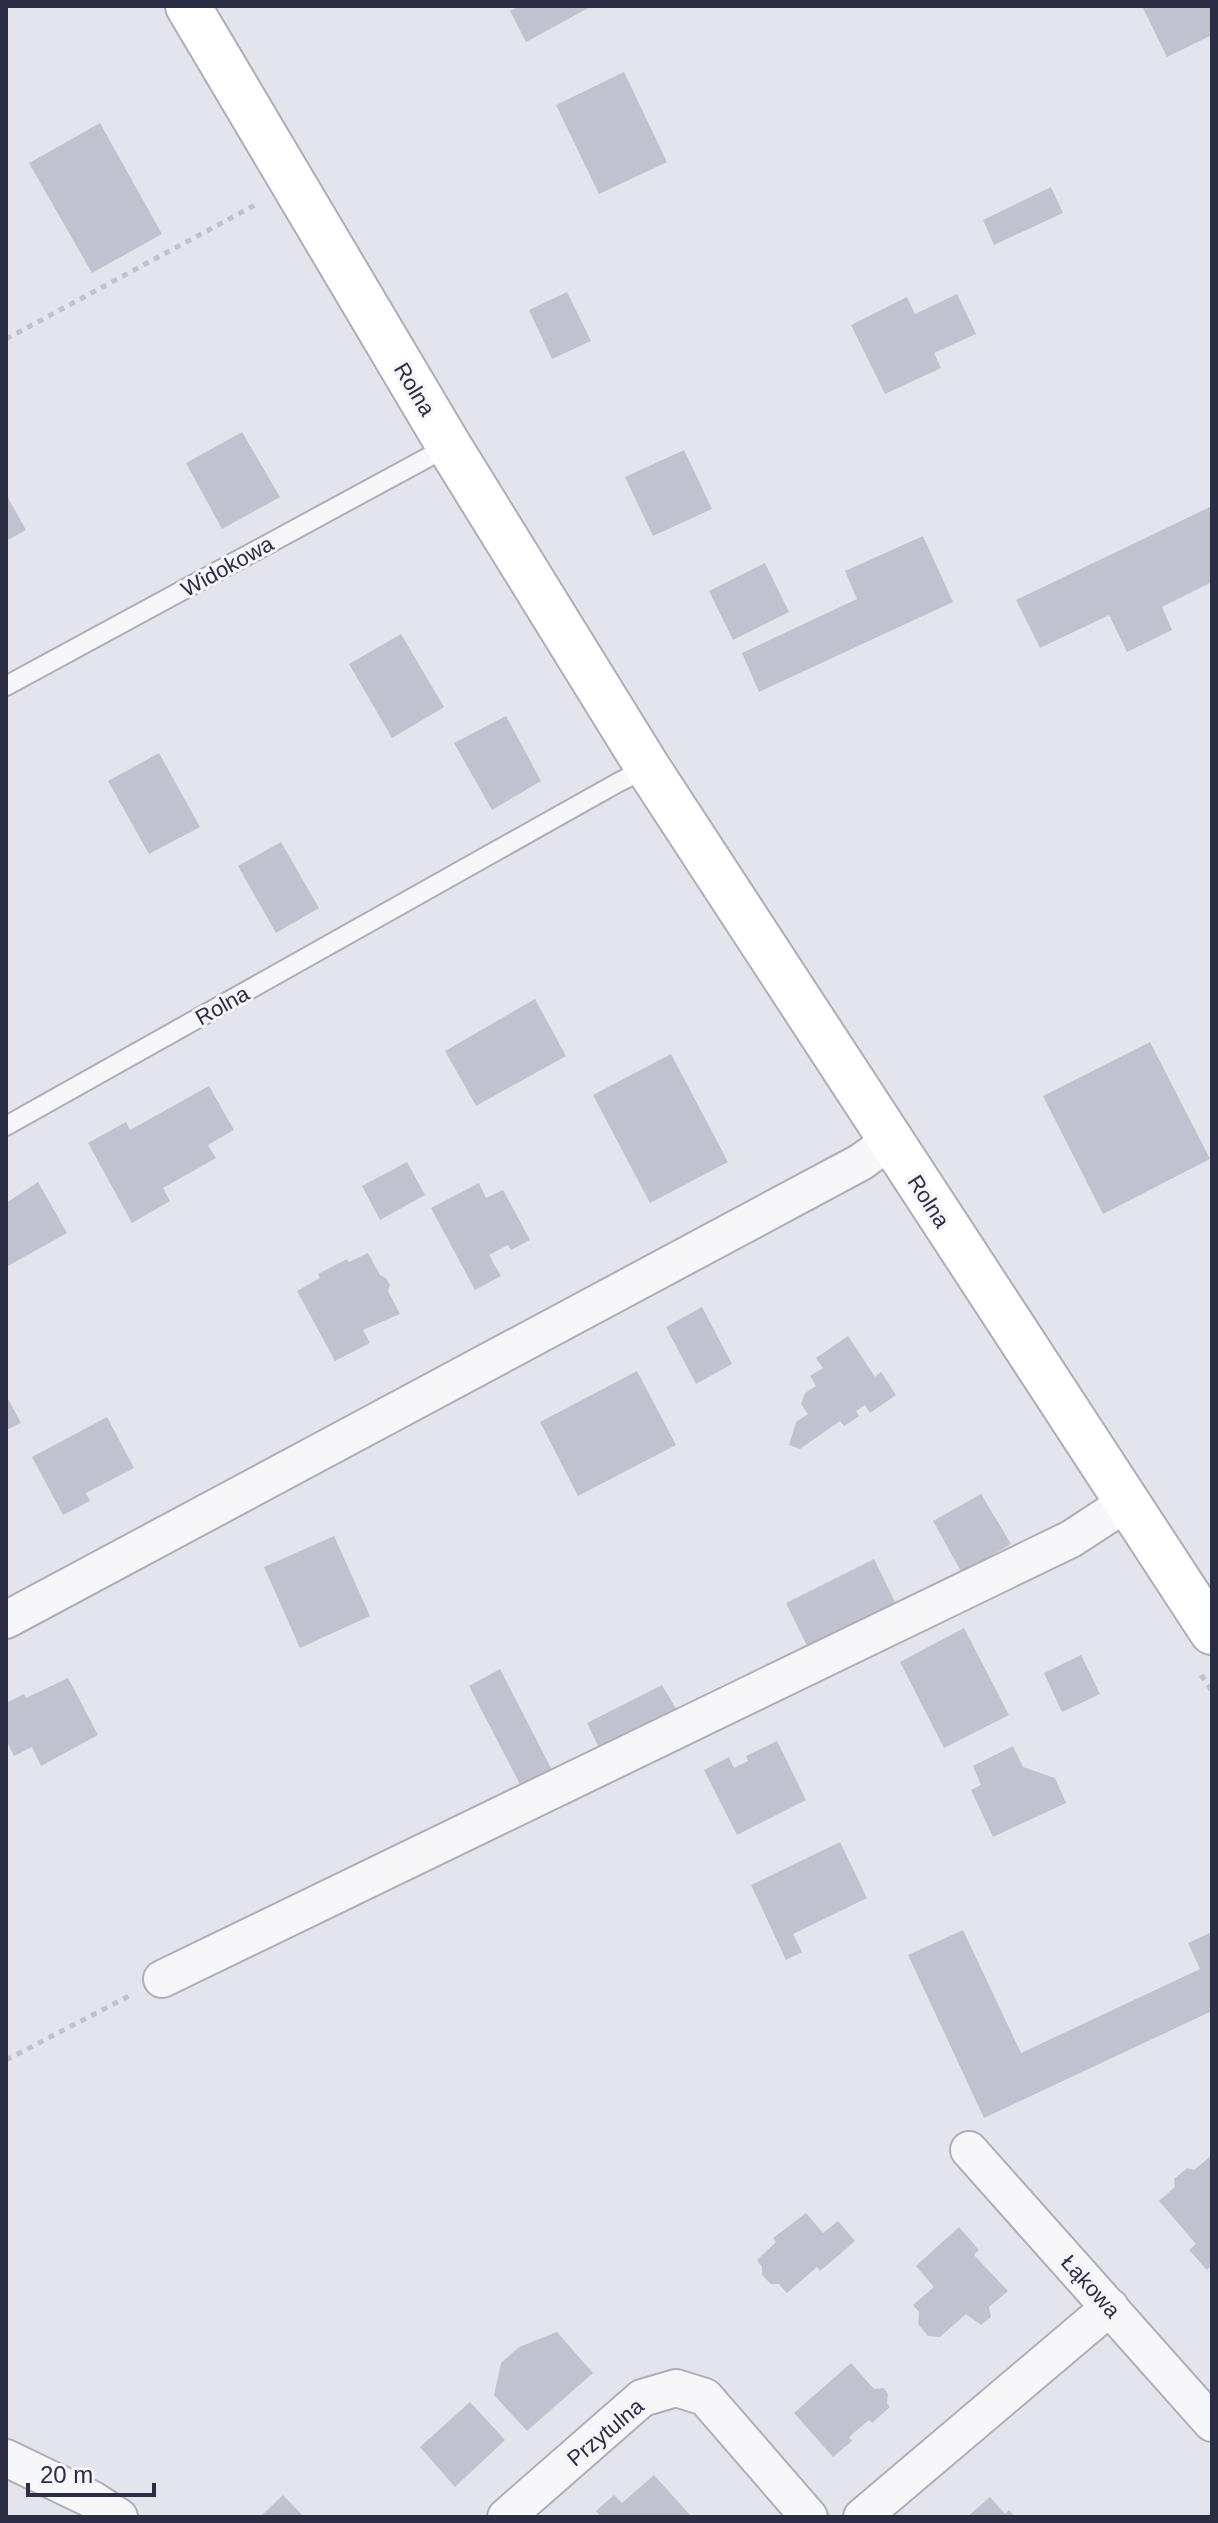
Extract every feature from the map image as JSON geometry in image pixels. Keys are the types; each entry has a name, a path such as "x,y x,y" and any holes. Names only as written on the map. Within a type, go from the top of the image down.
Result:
{"street":[{"name":"Rolna","path":"188,6 449,446 648,768 1212,1632"},
{"path":"6,1620 847,1170 890,1141"},
{"path":"162,1979 1071,1539 1126,1503"},
{"name":"Łąkowa","path":"969,2150 1212,2423"},
{"path":"862,2517 1110,2307"},
{"name":"Przytulna","path":"506,2517 642,2398 676,2388 705,2397 809,2517"},
{"path":"6,2458 93,2500 119,2517"}],"lane":[{"name":"Widokowa","path":"6,686 449,446"},
{"name":"Rolna","path":"6,1126 648,768"}],"path":[{"path":"6,339 293,182"},
{"path":"6,2060 162,1979"}],"building":[{"path":"519,6 592,6 526,42 510,11"},
{"path":"1142,6 1212,6 1212,35 1167,57"},
{"path":"624,72 667,162 599,194 556,105"},
{"path":"100,123 162,234 92,273 29,163"},
{"path":"1051,187 1063,213 994,245 983,220"},
{"path":"567,292 591,341 552,359 529,310"},
{"path":"957,294 976,334 934,353 941,368 885,394 851,325 907,297 915,314"},
{"path":"242,432 280,497 222,529 186,463"},
{"path":"684,450 712,509 653,536 625,477"},
{"path":"6,494 26,530 6,541"},
{"path":"1212,506 1212,582 1162,607 1172,630 1127,652 1109,615 1040,648 1016,600"},
{"path":"923,536 953,602 759,692 742,653 857,599 845,571"},
{"path":"765,563 789,612 733,640 709,591"},
{"path":"401,634 444,707 392,738 349,664"},
{"path":"506,716 541,781 492,810 454,743"},
{"path":"159,753 200,827 149,854 108,781"},
{"path":"281,842 319,908 276,933 238,866"},
{"path":"535,999 566,1056 476,1106 445,1051"},
{"path":"1150,1042 1210,1159 1103,1214 1043,1096"},
{"path":"671,1054 728,1162 650,1203 593,1095"},
{"path":"209,1086 234,1130 208,1145 216,1158 163,1188 170,1201 132,1223 88,1143 126,1122 130,1130"},
{"path":"407,1162 425,1195 380,1220 362,1186"},
{"path":"38,1182 67,1233 6,1267 6,1203"},
{"path":"479,1183 486,1198 503,1190 530,1240 511,1250 508,1245 489,1255 501,1276 475,1290 431,1208"},
{"path":"368,1253 380,1275 390,1285 388,1291 400,1314 363,1330 370,1343 335,1361 297,1291 320,1278 318,1274 347,1259 349,1262"},
{"path":"702,1307 732,1364 696,1384 666,1327"},
{"path":"848,1336 875,1377 881,1372 896,1395 870,1413 865,1405 856,1411 859,1416 844,1426 840,1421 800,1449 789,1445 796,1422 808,1414 801,1404 805,1393 816,1386 810,1376 823,1368 816,1358"},
{"path":"637,1371 676,1445 578,1496 540,1422"},
{"path":"6,1395 21,1423 6,1430"},
{"path":"107,1417 134,1468 86,1493 90,1501 63,1515 32,1457"},
{"path":"981,1494 1011,1544 962,1573 933,1521"},
{"path":"334,1536 370,1616 300,1648 264,1567"},
{"path":"874,1559 897,1606 809,1650 786,1603"},
{"path":"964,1628 1009,1715 944,1748 900,1662"},
{"path":"1081,1655 1100,1694 1062,1712 1044,1673"},
{"path":"500,1669 554,1774 523,1790 469,1686"},
{"path":"68,1678 98,1735 41,1766 32,1747 14,1756 6,1740 6,1703 24,1694 26,1698"},
{"path":"662,1685 678,1712 600,1750 587,1723"},
{"path":"777,1741 806,1800 737,1835 704,1770 729,1757 734,1768 748,1761 746,1756"},
{"path":"1013,1746 1023,1767 1055,1778 1066,1803 993,1837 971,1790 981,1785 973,1766"},
{"path":"840,1842 867,1898 793,1934 802,1952 786,1960 751,1885"},
{"path":"963,1930 1021,2053 1200,1969 1188,1943 1212,1932 1212,2011 984,2118 908,1955"},
{"path":"1211,2156 1212,2265 1207,2270 1189,2250 1196,2244 1159,2201 1175,2187 1174,2179 1187,2168 1194,2170"},
{"path":"806,2213 823,2233 838,2221 855,2241 820,2271 817,2267 787,2293 779,2284 771,2284 762,2275 762,2267 757,2260 776,2242 773,2238"},
{"path":"959,2227 979,2250 974,2255 1008,2291 989,2307 991,2317 981,2325 966,2314 940,2337 928,2336 918,2324 919,2312 913,2305 934,2287 916,2266"},
{"path":"557,2332 593,2373 527,2431 494,2395 501,2363 519,2347"},
{"path":"851,2363 874,2389 884,2388 890,2407 849,2437 852,2441 833,2457 794,2413"},
{"path":"470,2402 505,2440 455,2487 420,2447"},
{"path":"654,2475 689,2517 601,2517 596,2511 614,2495 622,2503"},
{"path":"283,2495 304,2517 260,2517"},
{"path":"990,2497 1005,2514 1009,2510 1015,2517 967,2517"}]}
